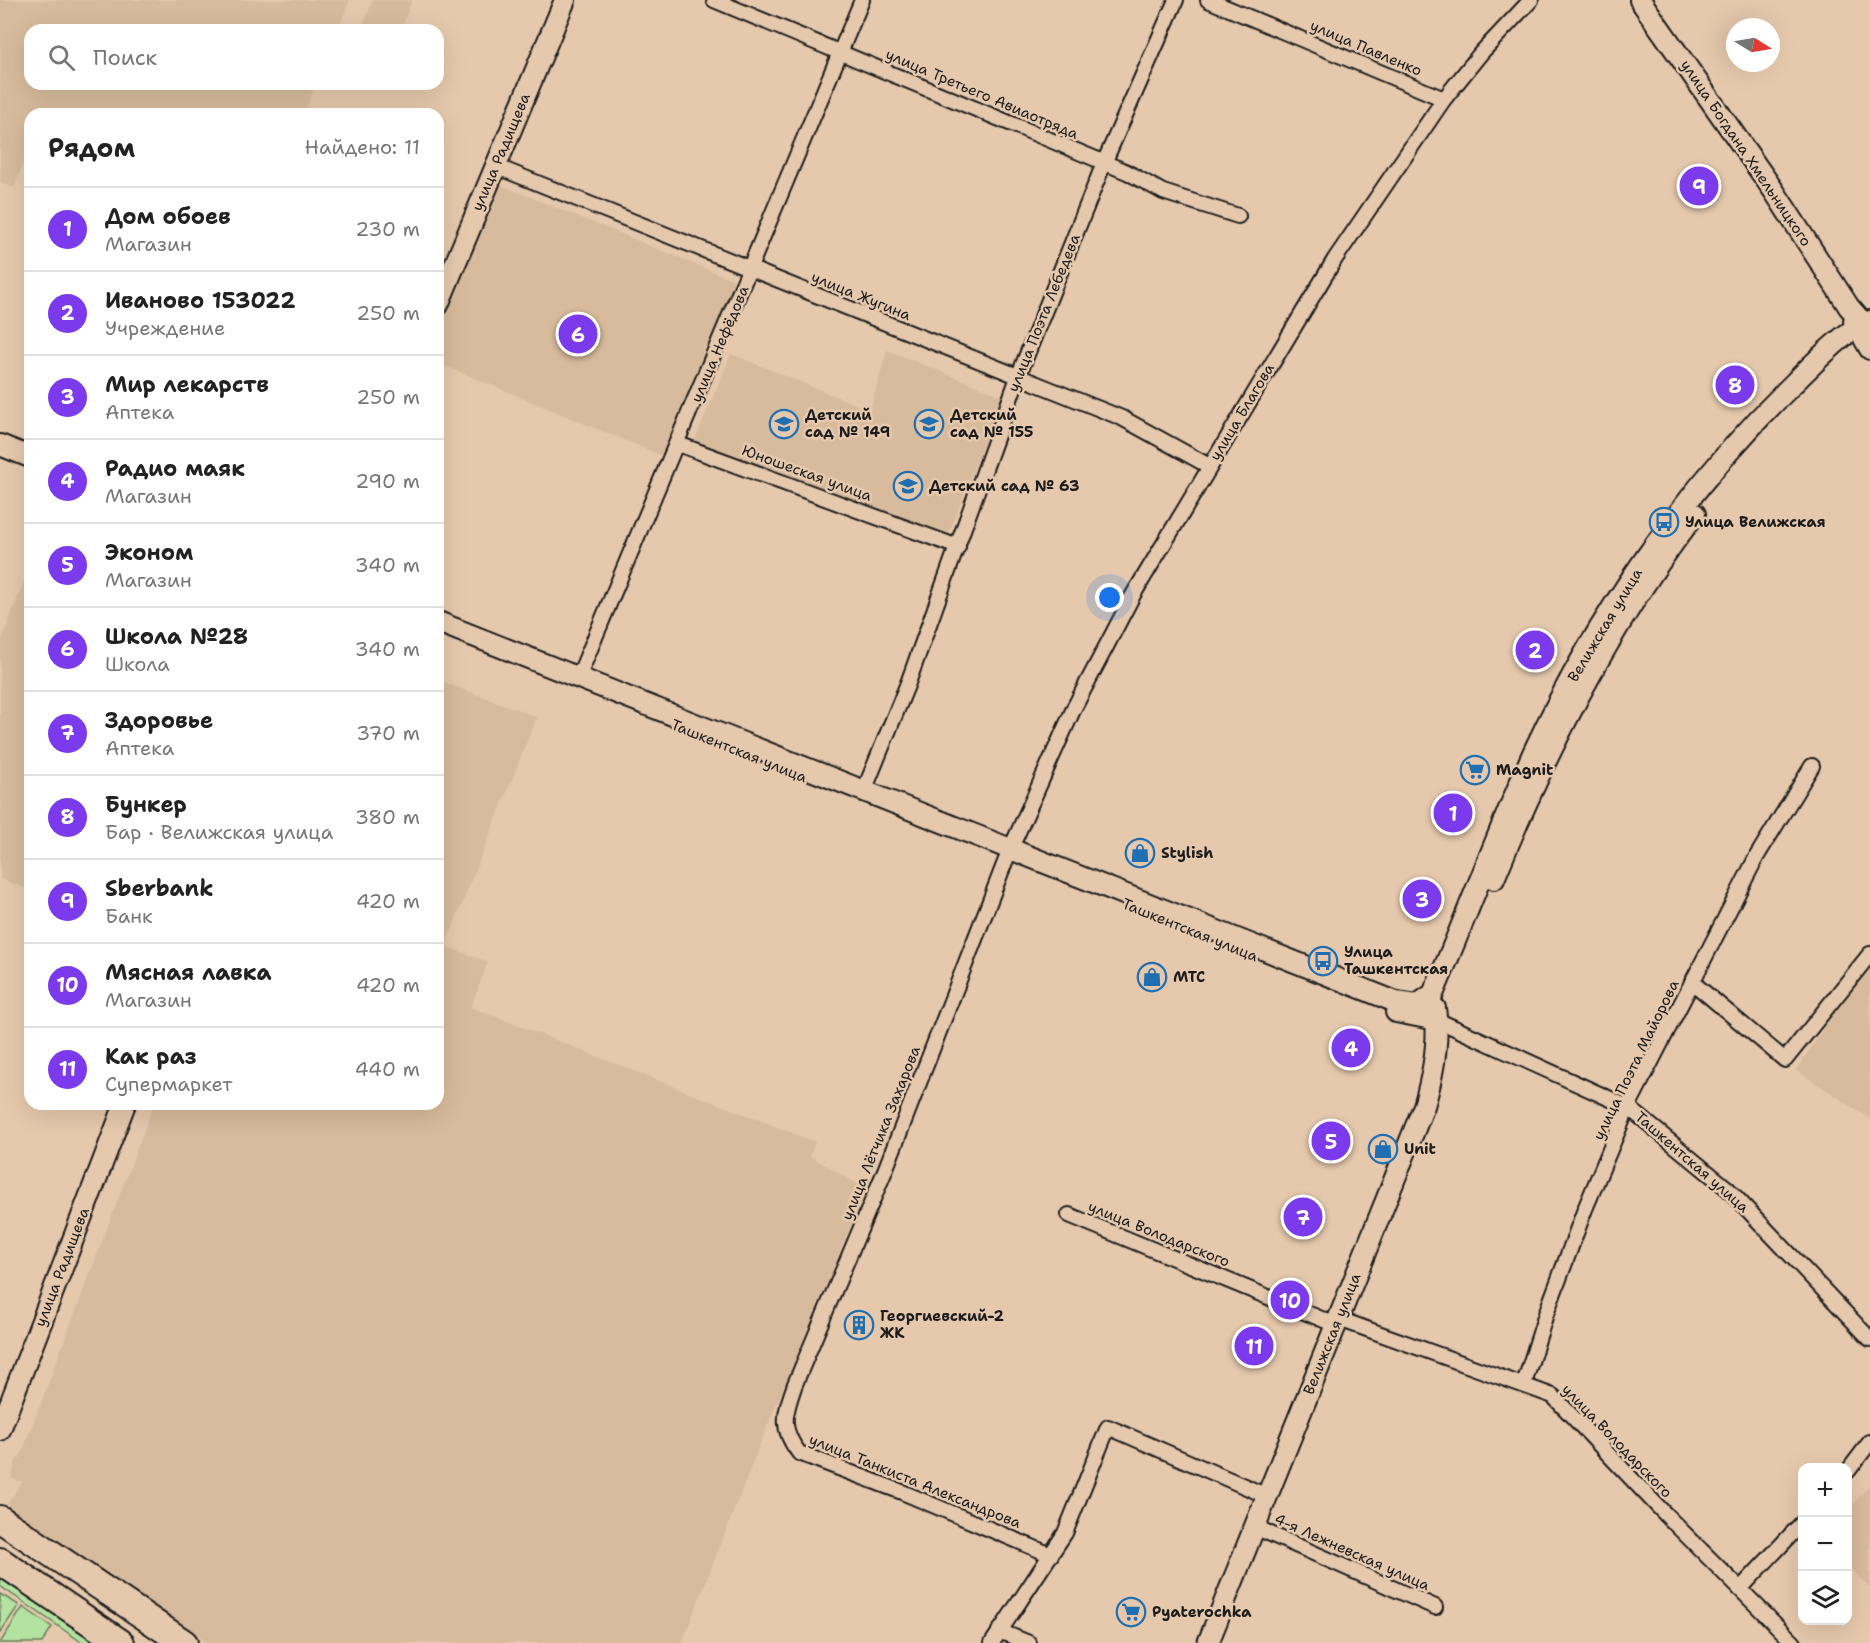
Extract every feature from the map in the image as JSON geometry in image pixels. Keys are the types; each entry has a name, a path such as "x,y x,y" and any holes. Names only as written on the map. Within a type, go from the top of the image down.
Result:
{"highway":[{"path":"0,1519 184,1643"},
{"path":"0,1561 121,1643"}],"main road":[{"name":"улица Радищева","path":"444,290 565,0"},
{"name":"улица Богдана Хмельницкого","path":"1640,0 1774,192 1866,332"},
{"name":"Велижская улица","path":"1208,1643 1424,1106 1433,1070 1438,1005 1534,752 1592,641 1632,577 1729,448 1808,370 1866,332"},
{"path":"0,445 24,455"},
{"path":"0,456 24,466"},
{"name":"Ташкентская улица","path":"444,625 577,682"},
{"name":"Ташкентская улица","path":"444,634 645,708 1408,1011 1438,1005"},
{"name":"улица Радищева","path":"0,1430 123,1110"}],"street":[{"name":"улица Третьего Авиаотряда","path":"714,0 1104,163 1163,192 1238,216"},
{"name":"улица Нефёдова","path":"577,682 862,0"},
{"name":"улица Поэта Лебедева","path":"863,795 957,547 1018,377 1104,163 1176,0"},
{"name":"улица Павленко","path":"1208,0 1444,99"},
{"name":"улица Благова","path":"1009,853 1090,676 1149,567 1335,259 1444,99 1481,53 1531,0"},
{"name":"улица Жугина","path":"495,166 1122,418 1209,466"},
{"name":"Юношеская улица","path":"678,444 957,547"},
{"name":"улица Поэта Майорова","path":"1524,1384 1546,1314 1585,1209 1628,1107 1757,856 1812,766"},
{"name":"улица Лётчика Захарова","path":"784,1420 795,1384 880,1182 1009,853"},
{"path":"1692,982 1785,1060 1870,954"},
{"name":"Ташкентская улица","path":"1438,1005 1628,1107 1728,1189 1870,1339"},
{"name":"улица Володарского","path":"1069,1215 1337,1322 1524,1384 1553,1396 1667,1516 1794,1643"},
{"name":"улица Танкиста Александрова","path":"784,1420 788,1439 799,1453 902,1492 1051,1555"},
{"name":"4-я Лежневская улица","path":"1051,1555 1065,1533 1108,1427 1267,1496"},
{"path":"1852,1466 1870,1442"},
{"name":"4-я Лежневская улица","path":"1255,1527 1435,1607"},
{"path":"1740,1589 1798,1527"},
{"path":"1029,1643 996,1637 1051,1555"}],"shaded area":[{"path":"0,0 350,0 340,24 24,24 24,90 314,90 306,108 24,108 24,161 14,188 0,182"},
{"path":"373,0 412,0 403,24 363,24"},
{"path":"493,182 739,282 665,457 444,365 444,299"},
{"path":"887,350 1002,396 948,536 694,442 731,354 870,410"},
{"path":"24,581 24,888 0,879 0,643"},
{"path":"444,682 537,717 445,946 488,962 471,1007 815,1142 810,1156 866,1189 760,1444 682,1643 208,1643 7,1505 22,1482 11,1478 17,1458 20,1458 152,1110 444,1110"},
{"path":"1870,959 1870,1119 1796,1070"},
{"path":"1870,1484 1870,1588 1852,1570 1852,1506"}],"green space":[{"path":"2,1574 105,1643 83,1643 0,1586"},
{"path":"0,1594 19,1605 0,1633"},
{"path":"23,1607 52,1627 42,1643 0,1643"}],"place":[{"name":"Sberbank","path":"1699,186"},
{"name":"Школа №28","path":"578,334"},
{"name":"Бункер","path":"1735,385"},
{"name":"Детский сад № 149","path":"784,424"},
{"name":"Детский сад № 155","path":"929,424"},
{"name":"Детский сад № 63","path":"908,486"},
{"name":"Улица Велижская","path":"1664,522"},
{"name":"Иваново 153022","path":"1535,650"},
{"name":"Magnit","path":"1475,770"},
{"name":"Дом обоев","path":"1453,813"},
{"name":"Stylish","path":"1140,853"},
{"name":"Мир лекарств","path":"1422,899"},
{"name":"Улица Ташкентская","path":"1323,961"},
{"name":"МТС","path":"1152,977"},
{"name":"Радио маяк","path":"1351,1048"},
{"name":"Эконом","path":"1331,1141"},
{"name":"Unit","path":"1383,1149"},
{"name":"Здоровье","path":"1303,1217"},
{"name":"Мясная лавка","path":"1290,1300"},
{"name":"Георгиевский-2 ЖК","path":"859,1325"},
{"name":"Как раз","path":"1254,1346"},
{"name":"Pyaterochka","path":"1131,1612"}]}
